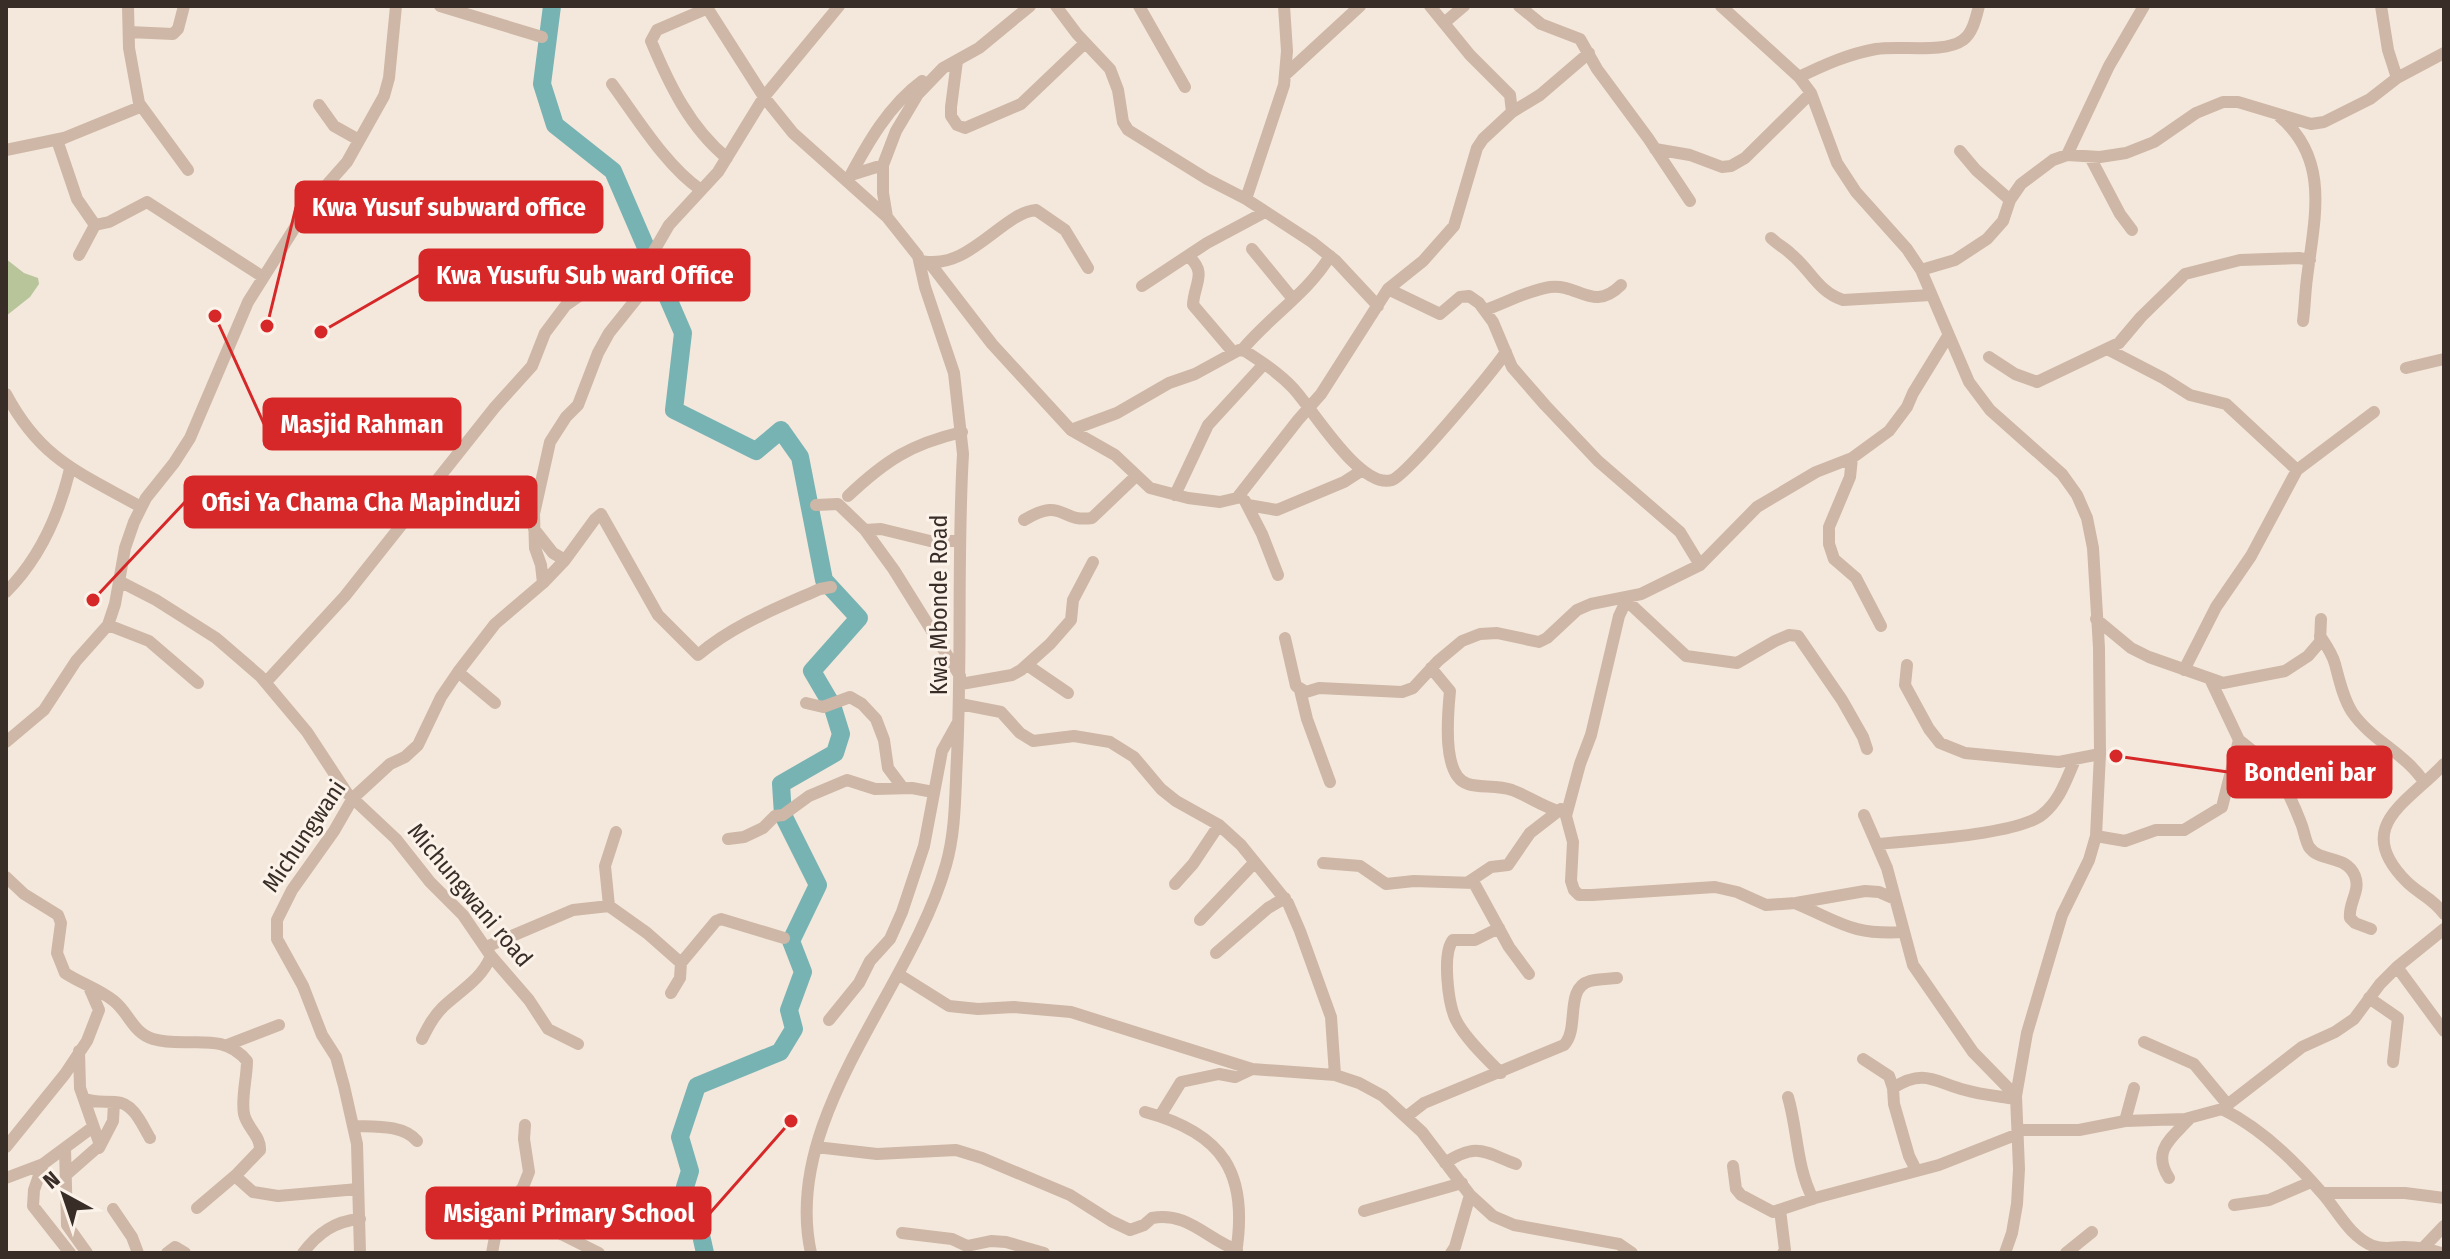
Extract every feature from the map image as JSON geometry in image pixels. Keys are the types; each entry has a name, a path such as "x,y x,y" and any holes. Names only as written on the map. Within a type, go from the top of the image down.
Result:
{"street":[{"path":"128,6 131,69 140,107 188,170"},
{"path":"129,32 173,34 178,29 184,6"},
{"path":"6,742 12,728 44,710 76,661 108,625 125,548 141,507 190,438 238,320 309,205 337,175 388,88 396,6"},
{"path":"440,6 542,37"},
{"path":"543,583 534,514 550,442 578,405 609,333 641,293 647,263 669,225 727,158 764,97 839,6"},
{"path":"850,177 873,136 910,90 979,48 1030,6"},
{"path":"1056,6 1110,69 1118,90 1123,122 1128,130 1207,179 1246,199 1330,256 1378,306"},
{"path":"1139,6 1185,87"},
{"path":"1246,199 1284,85 1287,51 1284,6"},
{"path":"1285,75 1360,6"},
{"path":"1430,6 1475,61 1510,95 1512,112"},
{"path":"1444,23 1464,6"},
{"path":"1519,6 1541,24 1580,39 1597,69 1690,201"},
{"path":"1721,6 1799,77 1811,93 1837,163 1856,192 1907,249 1921,270 1969,382 1990,410 2062,474 2077,495 2087,518 2093,548 2100,754 2096,836 2089,860 2062,915 2027,1033 2016,1097 2017,1204 2005,1253"},
{"path":"1799,77 1856,53 1963,41 1970,33 1979,6"},
{"path":"2067,155 2109,66 2144,6"},
{"path":"2381,6 2388,50 2397,78"},
{"path":"707,7 657,30 651,41 673,90 708,142 727,158"},
{"name":"Kwa Mbonde Road","path":"707,7 764,97 793,133 850,177 924,261 928,295 954,373 962,432 961,680 952,840 945,869 931,903 898,974 849,1063 816,1147 806,1194 806,1227 811,1253"},
{"path":"957,61 951,116 957,125 965,128 1021,104 1085,43"},
{"path":"1244,501 1298,420 1311,408 1388,289 1423,261 1454,226 1477,148 1488,133 1512,112 1540,95 1589,53"},
{"path":"1921,270 1955,260 1987,239 2003,221 2010,200 2027,179 2053,160 2067,155 2090,157 2126,153 2154,142 2196,113 2223,102 2238,102 2311,124 2324,122 2370,99 2397,78 2442,57"},
{"path":"887,217 883,165 905,114 918,94 943,68"},
{"path":"612,84 657,144 690,183 701,190"},
{"path":"1655,149 1690,155 1722,167 1731,166 1745,158 1811,93"},
{"path":"319,105 334,126 359,140"},
{"path":"6,150 57,140 140,107"},
{"path":"2277,115 2299,135 2313,175 2317,210 2303,321"},
{"path":"57,140 77,199 95,225"},
{"path":"1960,151 2010,200"},
{"path":"2090,157 2120,214 2132,230"},
{"path":"850,177 883,165"},
{"path":"79,255 95,225 109,222 147,202 263,277"},
{"path":"924,261 952,258 966,252 1024,213 1036,210 1065,230 1088,268"},
{"path":"1142,286 1265,212"},
{"path":"1771,238 1792,254 1819,287 1832,297 1843,300 1931,295"},
{"path":"1252,249 1293,299"},
{"path":"1188,256 1200,272 1193,305 1237,351 1280,374 1361,471 1389,481 1394,480 1447,423 1506,352"},
{"path":"1071,430 1117,413 1147,394 1195,374 1237,351 1318,274 1330,256"},
{"path":"1989,357 2015,374 2037,382 2119,343 2185,274 2240,260 2310,260"},
{"path":"924,261 992,344 1071,430 1115,455 1150,488 1220,502 1244,501 1277,510 1344,482 1361,471"},
{"path":"266,682 345,596 495,407 522,379 535,360 545,333 560,312 592,287 647,263"},
{"path":"1485,310 1549,287 1597,297 1607,296 1621,285"},
{"path":"1388,289 1440,314 1460,297 1469,296 1485,310 1512,367 1598,461 1680,532 1700,565"},
{"path":"1285,638 1296,686 1306,692 1319,688 1402,692 1413,688 1462,641 1480,634 1497,633 1539,642 1577,610 1591,604 1627,599 1700,565 1757,507 1816,472 1871,447 1897,422 1948,336"},
{"path":"2107,349 2190,395 2226,404 2297,470"},
{"path":"2406,368 2444,359"},
{"path":"1175,495 1208,425 1264,364"},
{"path":"6,394 39,444 70,469 141,507"},
{"path":"2184,670 2216,607 2251,556 2297,470 2374,412"},
{"path":"848,496 897,454 931,439 962,432"},
{"path":"1852,458 1850,477 1829,527 1829,544 1834,559 1856,578 1881,626"},
{"path":"6,592 44,540 64,496 70,469"},
{"path":"1024,520 1046,509 1055,509 1082,520 1092,518 1136,476"},
{"path":"1244,501 1278,575"},
{"path":"816,505 838,504 865,530 894,570 961,680 1012,675 1027,665 1071,620 1073,600 1093,562"},
{"name":"Michungwani","path":"360,1253 357,1144 336,1057 322,1035 303,986 277,939 276,926 279,913 292,890 334,831 353,798 390,764 405,757 418,745 441,697 495,624 543,583 601,514 658,615 698,655 716,640 749,621 831,587"},
{"path":"534,529 553,553 565,560"},
{"path":"865,530 881,529 930,541 960,541"},
{"name":"Michungwani road","path":"119,581 216,638 266,682 307,732 342,786 396,839 430,882 448,897 548,1029 578,1044"},
{"path":"1627,599 1686,656 1737,663 1775,641 1789,635 1798,636 1842,700 1867,749"},
{"path":"1627,599 1612,641 1591,735 1566,816 1573,842 1571,881 1574,890 1579,895 1715,887 1737,892 1766,905 1865,891 1879,892 1895,899"},
{"path":"2096,619 2131,648 2223,683 2285,671 2296,665 2315,649 2321,619"},
{"path":"108,625 149,641 198,683"},
{"path":"2320,636 2330,650 2350,709 2364,727 2410,763 2424,782"},
{"path":"1027,665 1068,693"},
{"path":"1907,665 1905,685 1940,743 1965,753 2049,762 2100,754"},
{"path":"1431,668 1450,691 1447,713 1450,763 1461,779 1468,784 1510,789 1558,811"},
{"path":"458,672 495,703"},
{"path":"2211,681 2239,740 2279,774 2303,826 2308,846 2319,854 2343,862 2353,872 2356,887 2349,909 2350,918 2371,929"},
{"path":"1300,690 1330,782"},
{"path":"806,703 823,707 850,697 862,704 881,729 888,768 903,788"},
{"path":"960,704 1001,712 1020,733 1033,741 1074,736 1110,742 1134,757 1161,789 1176,801 1219,825 1241,845 1285,898 1300,931 1331,1017 1335,1075"},
{"path":"829,1020 859,983 870,961 890,939 902,912 924,846 942,751 959,721"},
{"path":"2096,836 2125,841 2156,830 2184,830 2215,813 2225,799 2239,740"},
{"path":"1878,844 1936,840 2027,823 2042,816 2058,799 2075,760"},
{"path":"2444,764 2385,825 2382,835 2386,856 2399,874 2436,903 2444,914"},
{"path":"728,839 744,837 763,828 775,816 783,815 809,796 847,780 875,789 903,788 933,792"},
{"path":"1323,863 1360,866 1386,884 1470,881 1491,867 1508,865 1530,833 1569,801"},
{"path":"1864,815 1878,844 1913,965 1973,1052 2016,1097"},
{"path":"1175,884 1193,864 1219,825"},
{"path":"609,906 605,866 616,832"},
{"path":"1200,920 1255,862"},
{"path":"6,877 24,894 58,915 61,923 57,953 61,968 69,976 114,1000 138,1031 167,1042 217,1042 227,1045 247,1061 243,1110 246,1121 261,1144 257,1154 197,1208"},
{"path":"1470,881 1478,887 1499,928 1529,974"},
{"path":"1216,953 1268,908 1285,898"},
{"path":"1796,903 1859,931 1904,932"},
{"path":"422,1039 431,1020 442,1008 478,979 488,952 573,910 609,906 647,933 681,963"},
{"path":"671,993 680,978 681,963 716,921 721,919 784,938"},
{"path":"1499,928 1475,940 1453,940 1447,950 1447,974 1457,1023 1501,1073"},
{"path":"1733,1166 1736,1189 1741,1195 1768,1211 1780,1210 1939,1165 2018,1132 2079,1130 2125,1121 2190,1118 2225,1107 2302,1047 2335,1032 2354,1019 2397,967 2444,929"},
{"path":"2397,967 2444,1031"},
{"path":"898,974 949,1006 1071,1012 1252,1069 1335,1075 1383,1096 1422,1132 1470,1195 1493,1216 1514,1225 1619,1244 1632,1253"},
{"path":"1406,1117 1424,1103 1564,1045 1573,1032 1572,1008 1581,986 1587,981 1617,978"},
{"path":"6,1147 48,1097 87,1041 99,1010 89,987"},
{"path":"2369,998 2398,1018 2393,1062"},
{"path":"227,1045 279,1025"},
{"path":"2144,1042 2194,1064 2225,1107 2278,1148 2322,1193 2346,1227 2357,1235 2386,1251 2423,1248 2441,1253"},
{"path":"79,1051 80,1085 99,1148"},
{"path":"1863,1059 1889,1076 1894,1104 1916,1170"},
{"path":"1160,1116 1181,1082 1219,1074 1235,1077 1252,1069"},
{"path":"1893,1088 1907,1079 1928,1077 1978,1094 2016,1097"},
{"path":"2125,1121 2134,1088"},
{"path":"1788,1097 1798,1136 1801,1172 1813,1199"},
{"path":"85,1099 96,1103 124,1103 133,1110 150,1138"},
{"path":"67,1174 99,1148 113,1121 114,1102"},
{"path":"816,1147 877,1154 956,1150 1070,1195 1130,1230 1152,1218 1169,1217 1190,1222 1237,1252 1242,1213 1226,1162 1215,1146 1198,1133 1145,1112"},
{"path":"2169,1178 2161,1154 2190,1118"},
{"path":"492,1253 498,1221 523,1187 529,1172 525,1125"},
{"path":"353,1126 379,1126 407,1132 417,1141"},
{"path":"6,1178 43,1164 93,1127"},
{"path":"65,1148 67,1225 87,1253"},
{"path":"1445,1163 1461,1153 1479,1149 1516,1164"},
{"path":"43,1164 34,1190 33,1206 70,1253"},
{"path":"235,1176 253,1192 278,1196 358,1187"},
{"path":"2234,1205 2269,1200 2311,1182"},
{"path":"1364,1211 1462,1183"},
{"path":"2322,1193 2405,1193 2444,1198"},
{"path":"1451,1253 1470,1195"},
{"path":"113,1209 132,1237 138,1253"},
{"path":"1780,1210 1783,1253"},
{"path":"497,1228 542,1218 563,1235 599,1253"},
{"path":"303,1253 332,1226 360,1219"},
{"path":"2423,1248 2444,1226"},
{"path":"2066,1253 2092,1232"},
{"path":"902,1233 952,1239 967,1246 991,1241 1006,1242 1044,1253"},
{"path":"2357,1235 2359,1253"},
{"path":"167,1253 175,1247 185,1253"}],"green space":[{"path":"6,259 24,273 38,278 39,284 30,297 6,316"}],"waterway":[{"path":"552,6 542,84 555,125 613,171 683,333 674,410 756,451 781,430 800,457 824,580 859,618 812,671 832,705 841,734 835,753 781,784 783,815 818,885 791,941 803,972 789,1010 794,1029 780,1052 697,1086 680,1137 690,1171 685,1187 697,1217 705,1253"}],"place":[{"name":"Masjid Rahman","path":"215,316"},
{"name":"Kwa Yusuf subward office","path":"267,326"},
{"name":"Kwa Yusufu Sub ward Office","path":"321,332"},
{"name":"Ofisi Ya Chama Cha Mapinduzi","path":"93,600"},
{"name":"Bondeni bar","path":"2116,756"},
{"name":"Msigani Primary School","path":"791,1121"}]}
